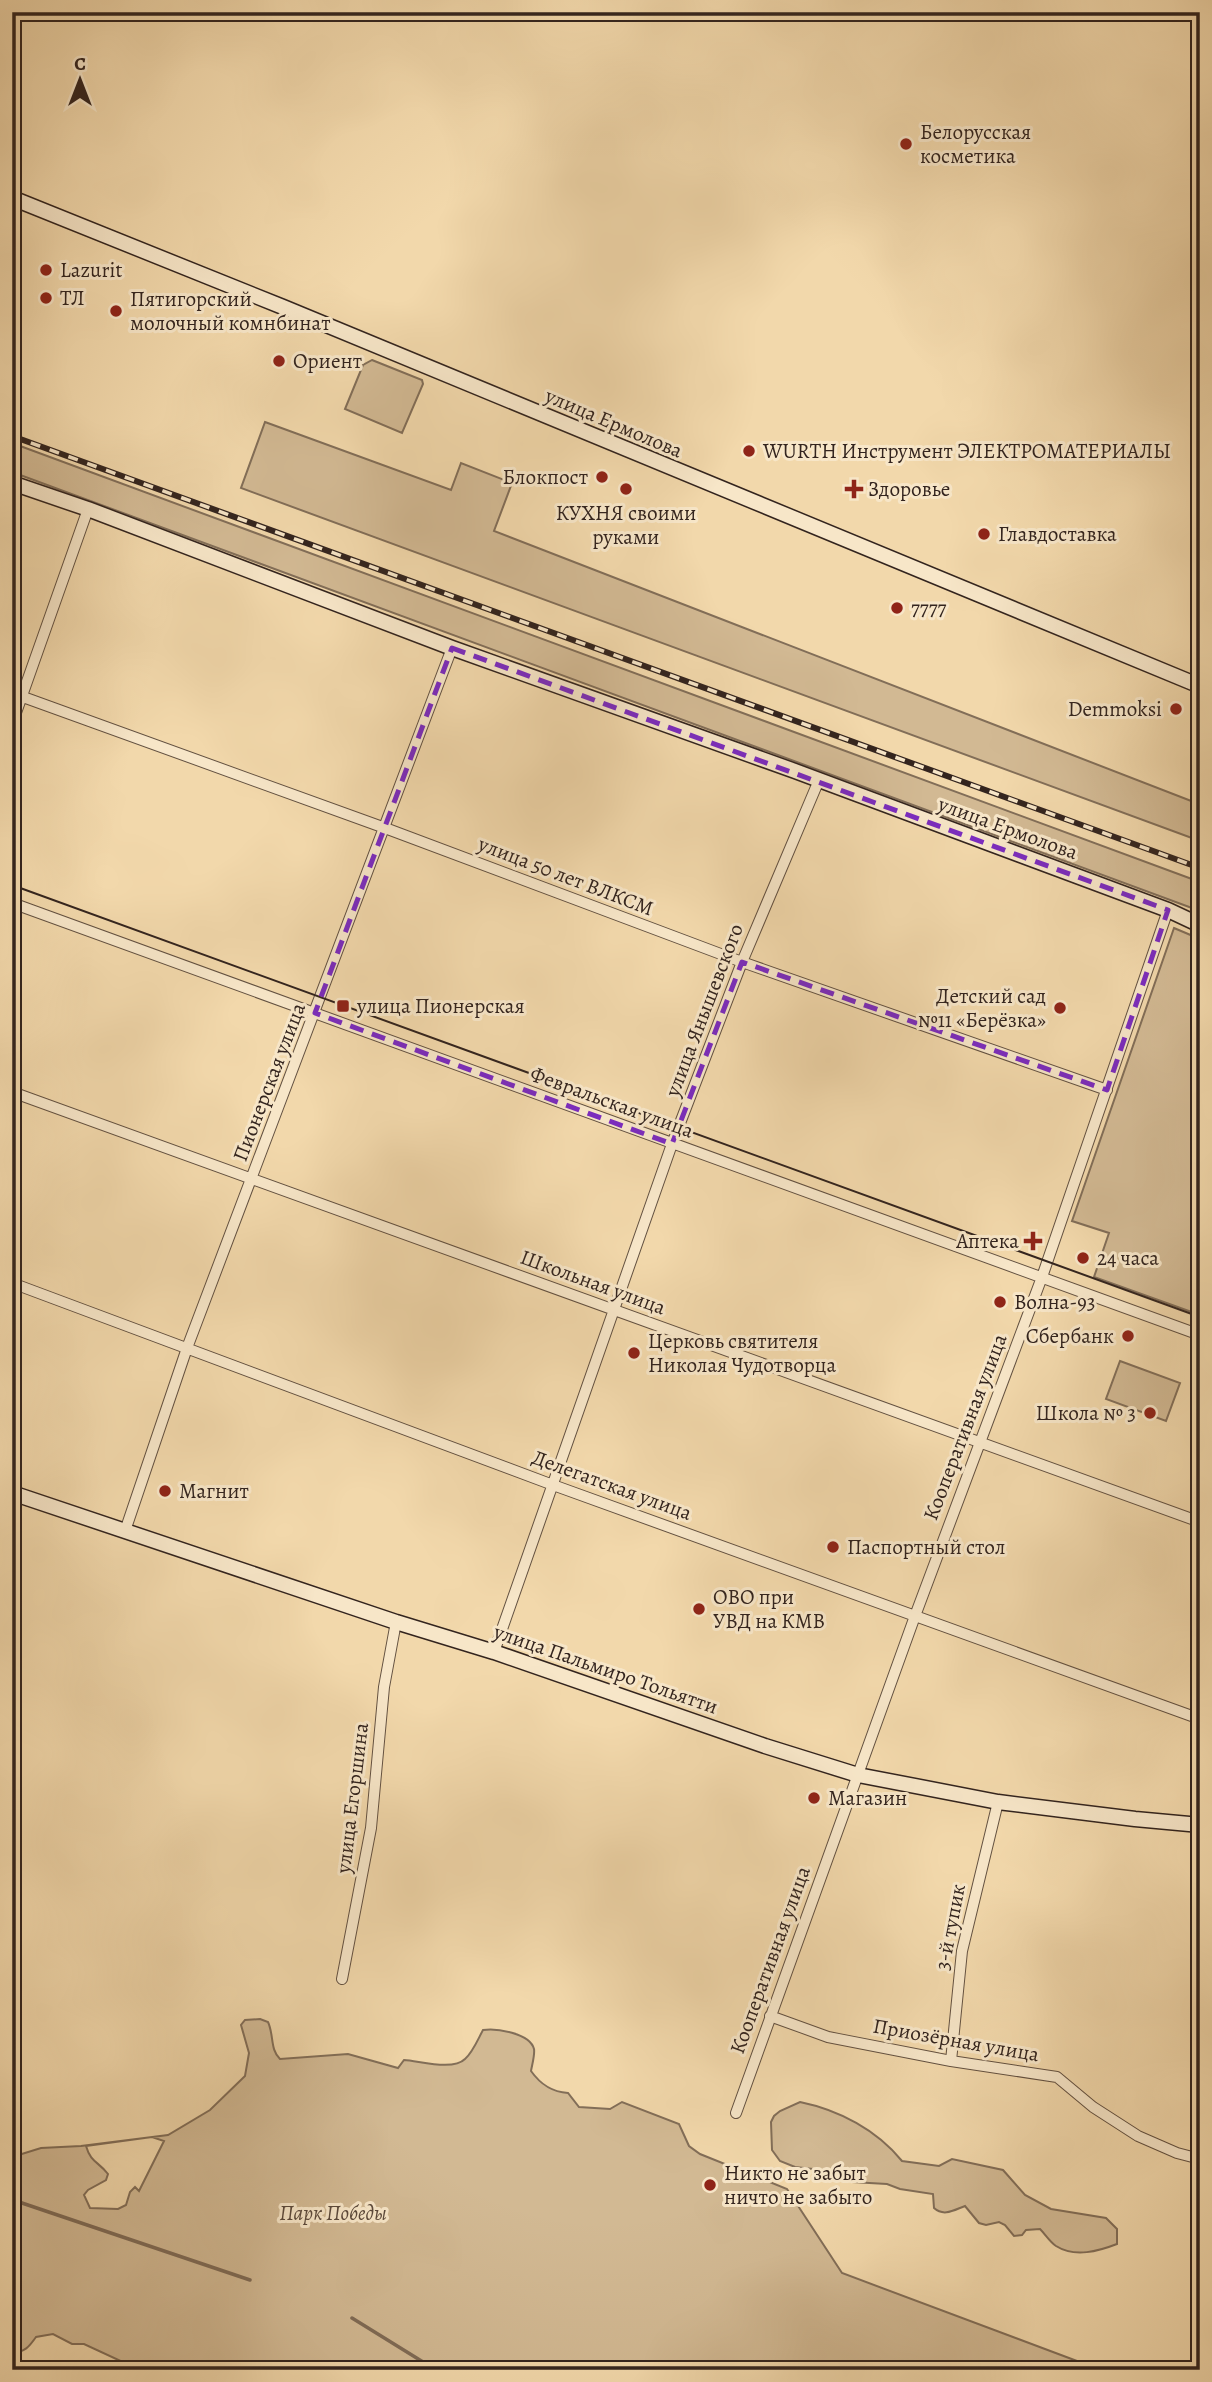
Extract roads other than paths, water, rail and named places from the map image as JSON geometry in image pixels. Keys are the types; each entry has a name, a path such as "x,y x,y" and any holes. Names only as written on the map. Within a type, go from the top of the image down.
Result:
{"street":[{"name":"улица Ермолова","path":"12,198 1200,686"},
{"name":"улица Ермолова","path":"12,482 452,648 819,780 1168,910 1200,925"},
{"path":"12,724 17,695 89,509"},
{"name":"Пионерская улица","path":"125,1531 187,1348 452,648"},
{"name":"улица 50 лет ВЛКСМ","path":"17,695 385,828 742,962 1107,1090"},
{"name":"улица Янышевского","path":"494,1652 672,1144 742,962 819,780"},
{"name":"Февральская улица","path":"12,903 1200,1335"},
{"name":"Кооперативная улица","path":"736,2113 915,1616 1042,1277 1168,910"},
{"name":"Школьная улица","path":"12,1092 1200,1522"},
{"name":"Делегатская улица","path":"12,1283 553,1485 1200,1719"},
{"name":"улица Пальмиро Тольятти","path":"12,1493 858,1775 998,1802 1200,1825"},
{"name":"улица Егоршина","path":"342,1979 371,1828 384,1687 396,1622"},
{"name":"3-й тупик","path":"951,2061 962,1951 998,1802"},
{"name":"Приозёрная улица","path":"770,2016 828,2038 1057,2077 1093,2107 1138,2136 1177,2153 1200,2159"}],"waterway":[{"path":"19,2202 250,2280"},
{"path":"352,2318 436,2370"}],"tram line":[{"path":"12,885 1200,1317"}],"railway":[{"path":"12,436 1200,868"}],"place":[{"name":"Белорусская косметика","path":"906,144"},
{"name":"Lazurit","path":"46,270"},
{"name":"ТЛ","path":"46,298"},
{"name":"Пятигорский молочный комнбинат","path":"116,311"},
{"name":"Ориент","path":"279,361"},
{"name":"WURTH Инструмент ЭЛЕКТРОМАТЕРИАЛЫ","path":"749,451"},
{"name":"Блокпост","path":"602,477"},
{"name":"КУХНЯ своими руками","path":"626,489"},
{"name":"Здоровье","path":"854,489"},
{"name":"Главдоставка","path":"984,534"},
{"name":"7777","path":"897,608"},
{"name":"Demmoksi","path":"1176,709"},
{"name":"улица Пионерская","path":"343,1006"},
{"name":"Детский сад №11 «Берёзка»","path":"1060,1008"},
{"name":"Аптека","path":"1033,1241"},
{"name":"24 часа","path":"1083,1258"},
{"name":"Волна-93","path":"1000,1302"},
{"name":"Сбербанк","path":"1128,1336"},
{"name":"Церковь святителя Николая Чудотворца","path":"634,1353"},
{"name":"Школа № 3","path":"1150,1413"},
{"name":"Магнит","path":"165,1491"},
{"name":"Паспортный стол","path":"833,1547"},
{"name":"ОВО при УВД на КМВ","path":"699,1609"},
{"name":"Магазин","path":"814,1798"},
{"name":"Никто не забыт ничто не забыто","path":"710,2185"}],"park label":[{"name":"Парк Победы","path":"333,2213"}]}
